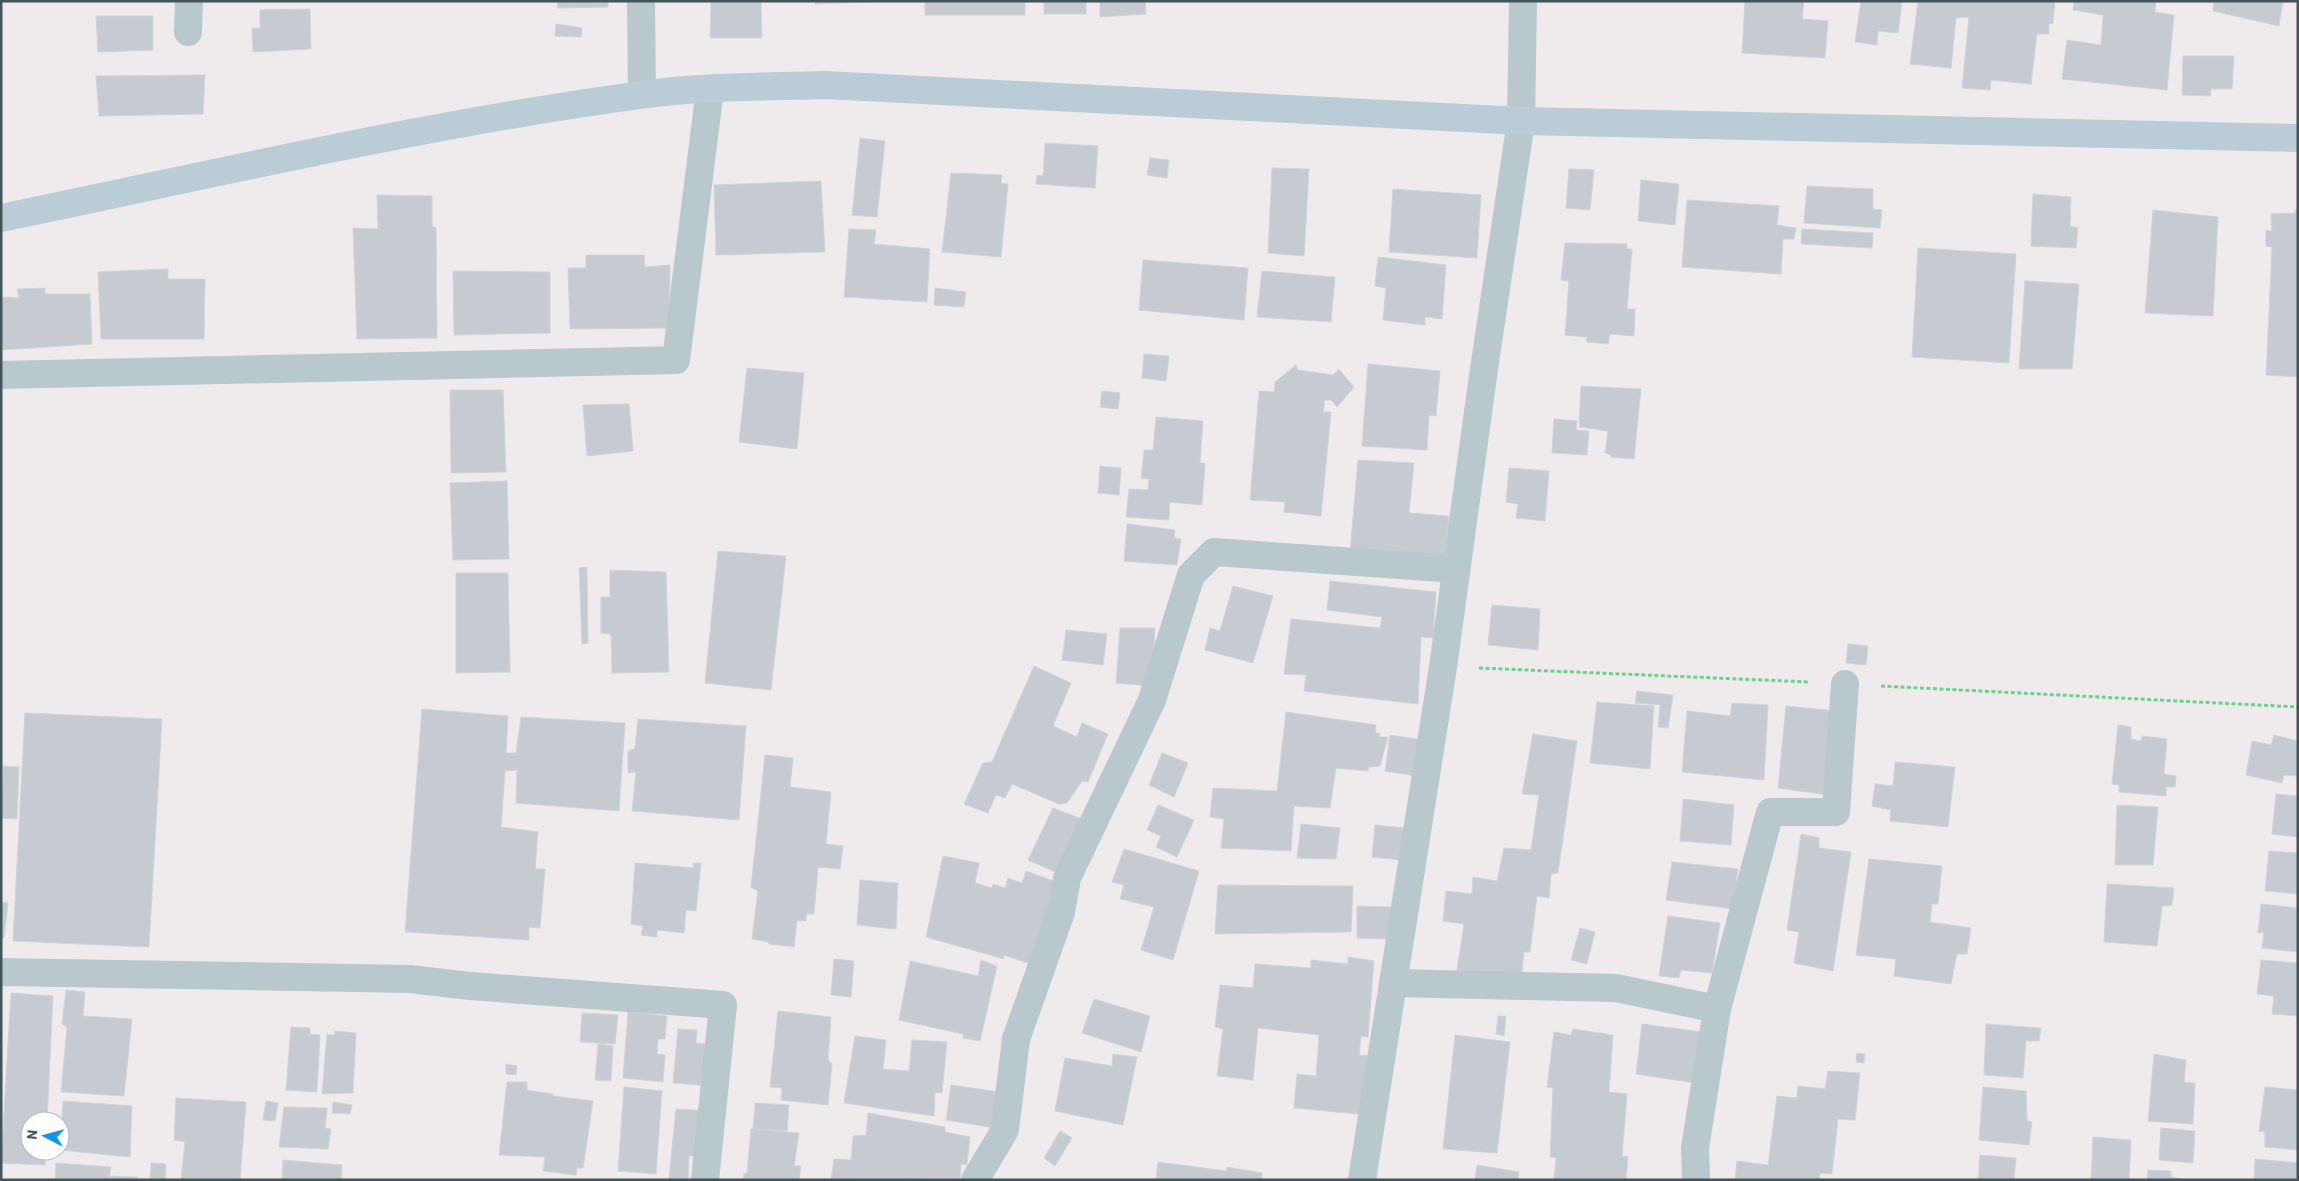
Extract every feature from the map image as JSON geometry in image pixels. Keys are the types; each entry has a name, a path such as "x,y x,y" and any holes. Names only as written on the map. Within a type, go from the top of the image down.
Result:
{"street":[{"path":"188,32 189,1"},
{"path":"641,1 642,94"},
{"path":"1362,1180 1443,667 1521,121 1523,1"},
{"path":"1,218 436,128 642,94 710,89 826,85 1521,121 2298,138"},
{"path":"1,375 676,360 710,89"},
{"path":"975,1180 1005,1130 1016,1039 1061,912 1067,878 1152,700 1191,575 1214,552 1456,569"},
{"path":"1696,1180 1695,1148 1718,1010 1770,812 1836,812 1845,684"},
{"path":"1,972 410,979 470,986 723,1005 705,1180"},
{"path":"1393,983 1616,988 1718,1010"}],"building":[{"path":"557,1 608,1 608,7 558,8"},
{"path":"711,1 761,1 762,38 710,38"},
{"path":"815,1 890,1 815,4"},
{"path":"925,1 1025,1 1025,15 925,15"},
{"path":"1044,1 1086,1 1086,14 1044,14"},
{"path":"1100,1 1145,1 1146,14 1100,17"},
{"path":"1745,1 1804,1 1802,19 1828,21 1825,58 1742,53"},
{"path":"1861,1 1902,1 1898,33 1878,31 1877,45 1855,42"},
{"path":"1918,1 2055,1 2053,23 2049,24 2049,34 2037,34 2031,84 1991,80 1990,90 1962,88 1969,17 1956,18 1951,68 1910,64"},
{"path":"2074,1 2156,1 2155,12 2174,15 2167,90 2062,79 2067,40 2101,45 2103,15 2073,10"},
{"path":"2214,1 2283,1 2279,26 2213,11"},
{"path":"310,9 311,49 253,52 252,28 260,28 260,10"},
{"path":"96,16 153,16 153,50 98,52"},
{"path":"556,24 582,28 581,37 555,36"},
{"path":"2183,56 2234,56 2232,89 2211,89 2210,96 2182,95"},
{"path":"205,75 203,114 99,116 96,76"},
{"path":"860,138 885,141 877,217 852,215"},
{"path":"1045,143 1098,146 1095,188 1036,184 1037,175 1043,176"},
{"path":"1150,158 1169,160 1167,178 1147,175"},
{"path":"1272,168 1309,169 1304,256 1268,253"},
{"path":"1569,169 1594,170 1590,210 1566,208"},
{"path":"951,173 1002,175 1001,183 1008,184 1001,257 942,252"},
{"path":"1641,180 1679,184 1675,225 1638,221"},
{"path":"821,181 825,252 716,255 714,185"},
{"path":"1807,186 1873,189 1873,209 1882,210 1880,228 1804,223"},
{"path":"1393,189 1481,195 1477,258 1389,252"},
{"path":"2033,194 2071,197 2070,226 2078,228 2076,248 2031,246"},
{"path":"377,195 432,196 432,226 436,228 437,338 357,339 353,228 378,229"},
{"path":"1687,200 1779,206 1777,225 1796,228 1794,239 1783,239 1781,274 1682,267"},
{"path":"2296,209 2298,210 2298,377 2266,375 2272,247 2266,246 2266,230 2272,231 2271,214 2295,213"},
{"path":"2153,210 2218,217 2213,316 2145,313"},
{"path":"849,229 876,230 874,244 930,249 927,302 844,297"},
{"path":"1802,229 1873,233 1872,248 1801,244"},
{"path":"1565,243 1627,244 1627,249 1632,249 1627,309 1635,309 1634,336 1610,334 1608,344 1587,342 1586,337 1565,335 1569,281 1561,280"},
{"path":"1918,248 2016,254 2009,363 1912,357"},
{"path":"586,255 644,255 645,267 670,265 669,328 570,329 568,268 586,268"},
{"path":"1378,257 1446,265 1442,319 1425,317 1425,325 1383,320 1386,288 1375,286"},
{"path":"1143,260 1248,268 1244,320 1139,310"},
{"path":"168,269 168,279 205,279 204,339 101,339 98,272"},
{"path":"453,271 550,272 550,333 454,335"},
{"path":"1262,271 1335,277 1331,322 1257,317"},
{"path":"2025,281 2079,284 2072,369 2019,369"},
{"path":"45,288 45,294 90,294 92,344 1,350 1,297 19,298 17,289"},
{"path":"935,288 966,292 964,307 934,305"},
{"path":"1144,354 1169,356 1166,381 1142,378"},
{"path":"1368,364 1440,371 1436,416 1429,415 1427,450 1362,446"},
{"path":"1296,365 1298,370 1333,375 1339,369 1354,387 1337,407 1331,400 1325,400 1323,412 1331,412 1321,516 1284,512 1285,502 1250,500 1259,391 1274,392 1275,382"},
{"path":"747,368 804,373 797,449 739,442"},
{"path":"1581,386 1641,389 1634,459 1611,457 1611,455 1605,453 1608,431 1579,427"},
{"path":"450,390 503,390 506,472 451,473"},
{"path":"1102,391 1120,393 1118,409 1100,407"},
{"path":"629,404 633,451 587,456 583,405"},
{"path":"1156,417 1203,421 1200,463 1205,463 1202,505 1170,502 1169,520 1126,517 1129,489 1148,490 1149,479 1141,478 1144,450 1153,450"},
{"path":"1554,419 1577,421 1576,430 1589,431 1587,455 1552,453"},
{"path":"1358,460 1414,463 1409,513 1449,516 1444,559 1350,552"},
{"path":"1100,466 1121,468 1119,495 1098,493"},
{"path":"1509,468 1549,471 1545,521 1516,518 1518,504 1506,502"},
{"path":"507,481 509,559 453,560 450,483"},
{"path":"1127,524 1175,530 1174,538 1181,539 1177,565 1124,561"},
{"path":"718,551 786,556 771,690 705,683"},
{"path":"587,567 588,643 582,644 579,568"},
{"path":"610,570 666,572 669,672 612,673 611,634 601,633 601,597 610,597"},
{"path":"456,573 508,573 510,672 456,673"},
{"path":"1330,581 1436,592 1433,638 1421,637 1418,704 1304,691 1306,675 1284,674 1291,619 1380,628 1382,617 1327,610"},
{"path":"1233,586 1273,596 1253,663 1205,650 1210,628 1220,631"},
{"path":"1492,605 1540,609 1538,650 1488,645"},
{"path":"1120,628 1155,628 1152,686 1116,683"},
{"path":"1066,630 1107,634 1103,665 1062,660"},
{"path":"1848,644 1868,646 1866,665 1846,663"},
{"path":"1034,666 1071,683 1053,726 1077,737 1082,723 1108,734 1088,782 1082,781 1067,803 1059,804 1012,784 1005,798 996,795 988,813 964,804 983,763 992,762"},
{"path":"1637,691 1673,695 1668,728 1658,727 1660,705 1635,703"},
{"path":"1597,702 1654,706 1650,769 1590,763"},
{"path":"1732,703 1768,705 1764,780 1682,772 1687,711 1730,716"},
{"path":"1786,706 1836,711 1828,795 1778,788"},
{"path":"422,709 508,716 506,753 516,753 521,717 625,723 619,811 516,803 517,770 505,771 501,827 538,832 535,869 545,869 540,928 529,927 529,940 405,932"},
{"path":"1286,712 1376,725 1375,733 1380,733 1379,737 1388,737 1380,766 1369,767 1368,771 1336,768 1330,808 1294,806 1291,851 1221,848 1224,819 1210,817 1213,788 1277,791"},
{"path":"25,713 162,719 149,947 13,941"},
{"path":"638,719 746,726 739,820 632,811 636,772 628,773 628,752 635,748"},
{"path":"2118,725 2131,727 2131,739 2141,741 2142,736 2167,739 2164,774 2176,776 2175,787 2166,787 2166,796 2119,792 2119,785 2112,784"},
{"path":"1533,734 1577,741 1558,873 1551,874 1549,898 1537,896 1530,952 1524,952 1521,978 1457,970 1464,924 1443,921 1446,891 1472,894 1473,877 1497,881 1504,848 1531,850 1539,795 1522,794"},
{"path":"1390,735 1422,740 1417,776 1385,771"},
{"path":"2274,735 2298,741 2298,776 2284,775 2282,783 2246,775 2252,741 2271,745"},
{"path":"1162,753 1188,763 1174,797 1149,785"},
{"path":"765,755 793,758 790,787 831,792 826,844 843,846 840,869 818,867 814,914 806,914 806,921 797,921 794,947 769,944 768,942 752,939 758,891 751,887"},
{"path":"1895,762 1955,767 1948,827 1890,821 1891,810 1872,806 1875,784 1893,786"},
{"path":"3,766 19,767 17,819 1,818"},
{"path":"2276,794 2298,796 2298,837 2272,834"},
{"path":"1683,799 1734,805 1731,845 1680,841"},
{"path":"1158,805 1194,820 1177,857 1156,847 1161,836 1147,830"},
{"path":"2117,805 2158,807 2153,865 2115,865"},
{"path":"1053,808 1090,822 1065,876 1028,860"},
{"path":"1301,824 1340,828 1336,859 1297,858"},
{"path":"1375,825 1413,829 1409,861 1372,857"},
{"path":"1801,834 1819,838 1819,848 1851,852 1833,971 1794,963 1799,932 1787,930"},
{"path":"1124,849 1199,871 1173,960 1141,950 1154,907 1120,899 1124,885 1112,882"},
{"path":"2269,851 2298,853 2298,894 2265,891"},
{"path":"943,856 979,863 975,883 992,888 993,884 1005,888 1008,878 1022,883 1026,871 1062,884 1028,963 1003,955 1004,959 926,937"},
{"path":"1869,859 1942,866 1938,904 1932,904 1930,922 1971,928 1967,954 1957,954 1951,984 1894,976 1896,959 1856,955"},
{"path":"1672,862 1738,869 1733,909 1666,900"},
{"path":"635,863 694,868 693,863 701,863 696,911 686,910 684,933 657,930 657,937 641,935 643,926 631,924"},
{"path":"860,880 898,883 896,929 857,925"},
{"path":"2107,884 2174,888 2172,905 2162,906 2157,946 2104,942"},
{"path":"1218,885 1353,886 1351,932 1215,934"},
{"path":"1,902 8,903 4,938 1,938"},
{"path":"2261,904 2298,908 2298,952 2262,948 2264,932 2258,933"},
{"path":"1357,906 1392,907 1394,939 1357,938"},
{"path":"1668,916 1720,923 1712,973 1681,970 1679,978 1659,976"},
{"path":"1580,928 1595,932 1587,964 1571,960"},
{"path":"1348,957 1374,961 1368,1037 1361,1036 1359,1055 1371,1056 1369,1115 1294,1108 1297,1074 1316,1076 1319,1035 1258,1028 1253,1080 1217,1076 1223,1029 1215,1027 1220,985 1253,988 1255,964 1311,968 1311,960 1348,964"},
{"path":"834,959 854,961 851,997 831,995"},
{"path":"981,960 997,966 980,1041 963,1038 963,1034 899,1020 910,961 978,976"},
{"path":"2261,960 2298,963 2298,1016 2272,1014 2274,996 2257,994"},
{"path":"66,990 85,992 83,1016 132,1019 124,1096 61,1092 67,1027 62,1024"},
{"path":"11,993 53,996 47,1111 20,1111 20,1161 45,1161 45,1165 1,1163"},
{"path":"1094,999 1150,1016 1141,1052 1082,1033"},
{"path":"778,1011 831,1017 828,1060 832,1064 828,1105 781,1100 782,1088 770,1087"},
{"path":"628,1012 667,1016 665,1039 658,1039 657,1054 665,1055 663,1082 623,1078"},
{"path":"582,1013 618,1015 615,1044 580,1042"},
{"path":"1498,1016 1506,1016 1504,1036 1496,1034"},
{"path":"1642,1024 1710,1033 1702,1084 1636,1074"},
{"path":"1986,1024 2041,1028 2039,1041 2026,1041 2023,1078 1984,1075"},
{"path":"291,1027 310,1028 310,1034 320,1035 317,1092 286,1090"},
{"path":"678,1029 697,1030 696,1043 714,1045 711,1086 673,1083"},
{"path":"1573,1029 1613,1035 1609,1092 1627,1094 1622,1156 1628,1157 1626,1180 1554,1180 1556,1158 1550,1157 1553,1088 1547,1087 1554,1032 1571,1035"},
{"path":"335,1031 356,1033 353,1093 322,1094 327,1034 334,1035"},
{"path":"1455,1035 1510,1042 1497,1153 1443,1149"},
{"path":"855,1036 886,1040 883,1069 909,1071 912,1040 947,1042 942,1093 935,1092 934,1116 844,1103"},
{"path":"598,1044 613,1046 611,1081 595,1080"},
{"path":"1857,1053 1865,1054 1864,1063 1856,1062"},
{"path":"1113,1054 1137,1057 1123,1125 1055,1111 1065,1058 1112,1066"},
{"path":"2154,1054 2186,1060 2184,1082 2195,1083 2193,1124 2148,1121"},
{"path":"506,1064 517,1066 516,1075 506,1074"},
{"path":"1828,1071 1860,1073 1855,1120 1838,1119 1832,1174 1820,1173 1819,1180 1735,1180 1737,1161 1768,1165 1777,1096 1797,1098 1798,1086 1825,1089"},
{"path":"507,1082 527,1082 527,1090 553,1094 553,1096 593,1101 583,1168 577,1168 576,1175 543,1171 545,1157 499,1155"},
{"path":"951,1085 1006,1093 1001,1129 946,1120"},
{"path":"624,1087 662,1091 656,1174 618,1171"},
{"path":"1983,1087 2026,1091 2027,1121 2032,1122 2029,1145 1979,1140"},
{"path":"2265,1087 2298,1090 2298,1150 2265,1147 2265,1132 2259,1131"},
{"path":"176,1098 246,1102 240,1180 181,1180 185,1142 174,1140"},
{"path":"63,1101 132,1106 130,1157 70,1151 70,1111 62,1111"},
{"path":"266,1101 278,1103 275,1121 263,1120"},
{"path":"333,1102 352,1105 350,1114 332,1113"},
{"path":"755,1103 789,1105 787,1131 753,1129"},
{"path":"284,1107 327,1108 325,1128 331,1129 328,1149 279,1147"},
{"path":"676,1109 709,1111 705,1156 689,1156 688,1180 669,1179"},
{"path":"868,1113 945,1127 945,1132 970,1137 967,1165 961,1164 960,1178 831,1179 834,1159 851,1160 853,1136 866,1135"},
{"path":"2161,1128 2195,1131 2193,1163 2159,1160"},
{"path":"751,1129 799,1133 794,1166 801,1166 799,1180 743,1180 744,1174 747,1173"},
{"path":"1060,1131 1072,1138 1055,1166 1044,1158"},
{"path":"2093,1137 2131,1140 2129,1180 2091,1180"},
{"path":"1980,1155 2016,1158 2014,1180 1978,1180"},
{"path":"2255,1159 2298,1163 2298,1180 2254,1180"},
{"path":"283,1160 342,1165 341,1180 282,1180"},
{"path":"1158,1162 1226,1171 1227,1167 1262,1173 1262,1180 1156,1180"},
{"path":"56,1163 111,1167 109,1176 138,1177 137,1180 55,1180"},
{"path":"151,1163 166,1164 165,1180 150,1180"},
{"path":"1477,1165 1519,1172 1518,1180 1475,1180"},
{"path":"2148,1170 2171,1171 2171,1177 2187,1180 2147,1180"}]}
